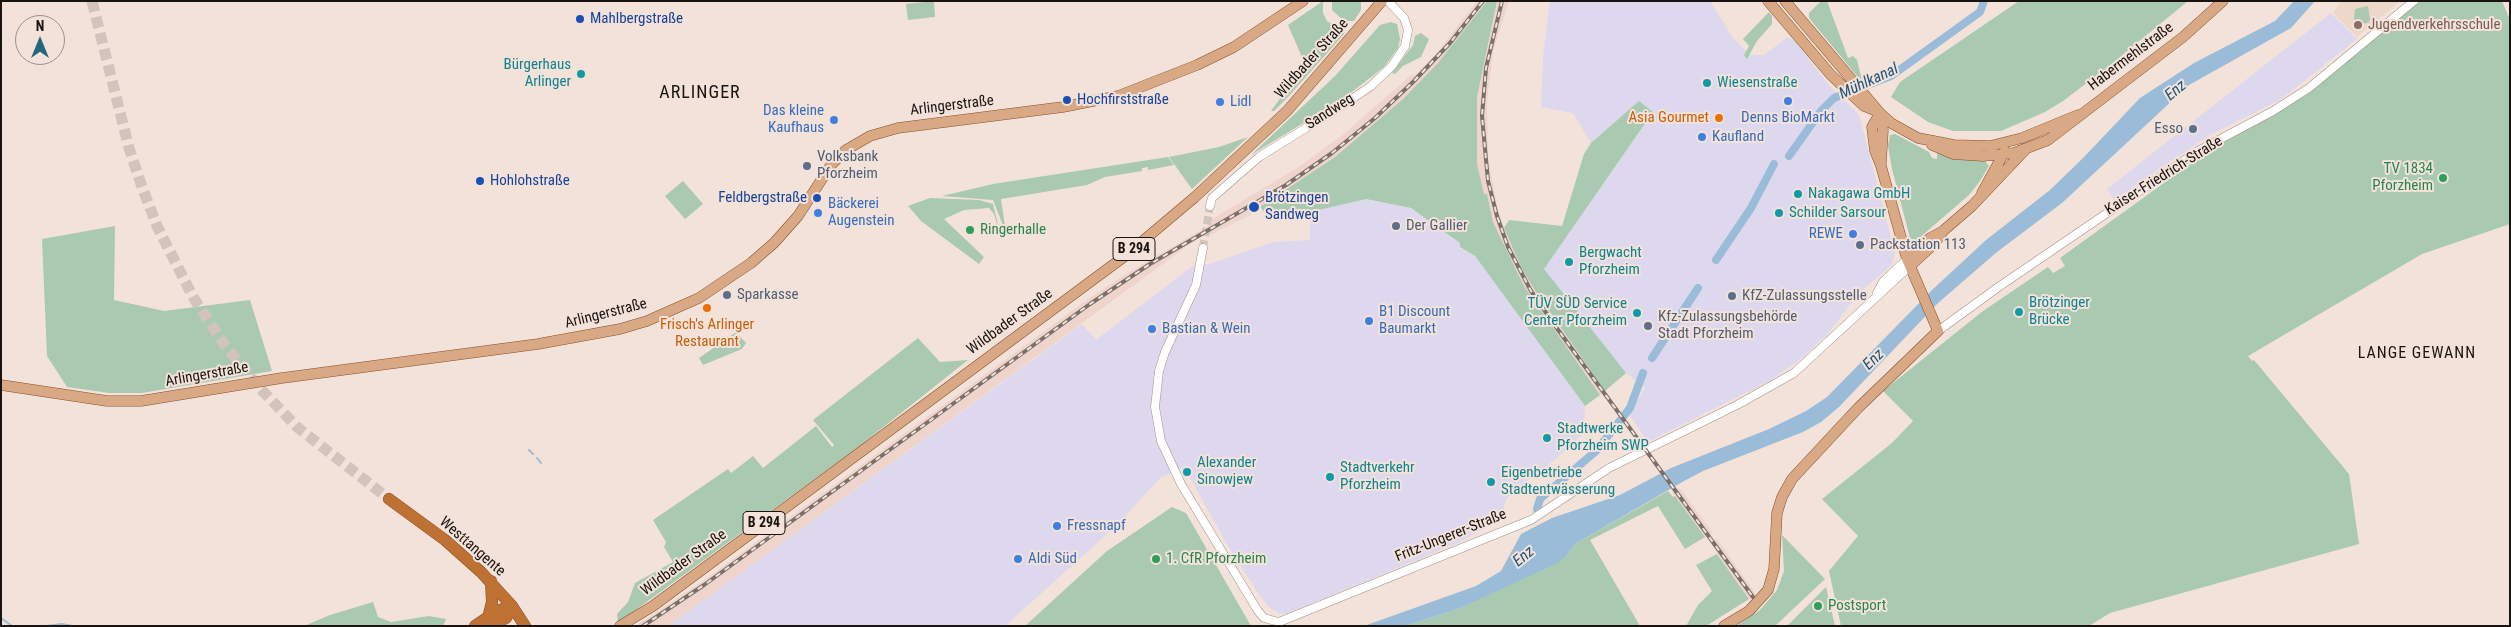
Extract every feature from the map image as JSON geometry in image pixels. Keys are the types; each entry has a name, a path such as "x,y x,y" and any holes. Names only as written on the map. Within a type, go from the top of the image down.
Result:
{"highway":[{"name":"Westtangente","path":"389,499 458,551 490,581 512,606 525,626"},
{"path":"489,622 492,602 490,581"},
{"path":"475,626 489,622 502,609 512,606"}],"main road":[{"name":"Arlingerstraße","path":"1,385 107,401 141,401 272,380 538,344 620,329 647,321 699,298 747,267 774,243 798,216 831,165 846,150 870,136 898,128 1063,107 1118,96 1197,65 1234,47 1303,1"},
{"name":"Wildbader Straße","path":"620,626 660,600 1125,256 1195,197 1287,110 1382,1"},
{"name":"Habermehlstraße","path":"1768,1 1845,81 1880,113 1910,134 1934,147 1953,154 1966,156 2002,154 2025,150 2048,140 2078,115 2183,37 2223,1"},
{"name":"Habermehlstraße","path":"1785,1 1845,81"},
{"path":"1724,626 1749,611 1768,590 1774,569 1776,513 1792,479 1813,453 1870,394 1938,331 1931,319 1908,263 1881,166 1874,151 1873,121 1880,113"},
{"name":"Habermehlstraße","path":"1926,141 1972,147 1990,146 2022,138 2078,115"},
{"name":"Habermehlstraße","path":"2002,154 2022,138"},
{"name":"Fritz-Ungerer-Straße","path":"1908,263 1934,244 1943,231 1979,198 2025,150"},
{"name":"Fritz-Ungerer-Straße","path":"1979,198 2002,154"}],"street":[{"name":"Sandweg","path":"1210,206 1212,198 1259,157 1344,105 1371,86 1392,66 1405,46 1408,30 1404,18 1388,1"},
{"name":"Kaiser-Friedrich-Straße","path":"1938,331 1997,288 2198,151 2273,111 2309,88 2414,1"},
{"name":"Fritz-Ungerer-Straße","path":"1204,248 1196,285 1164,352 1159,371 1156,407 1161,441 1181,484 1258,611 1264,618 1279,622 1531,520 1609,468 1715,417 1794,373 1874,298 1908,263"}],"shaded area":[{"path":"1477,1 1487,1 1438,63 1403,99 1335,157 1252,214 1210,235 1208,233 1190,244 668,626 636,626 703,581 1084,302 1121,277 1208,226 1209,221 1297,168 1344,134 1412,74 1414,76 1435,55"},
{"path":"1497,1 1509,1 1493,52 1487,101 1488,158 1498,210 1508,238 1536,292 1605,391 1600,395 1524,286 1493,222 1487,194 1484,195 1477,164 1477,97"},
{"path":"1550,1 1710,1 1733,38 1750,55 1764,55 1788,37 1795,41 1828,84 1859,115 1895,252 1892,265 1859,293 1826,336 1799,360 1771,380 1648,442 1629,414 1645,388 1626,373 1543,270 1653,112 1639,101 1591,143 1573,113 1541,107 1543,57"},
{"name":"Jugendverkehrsschule","path":"2341,1 2400,1 2357,37 2333,13"},
{"path":"2331,13 2357,39 2280,100 2210,135 2114,200 2107,189"},
{"path":"1366,199 1411,208 1460,243 1460,248 1475,256 1585,406 1583,434 1564,452 1507,498 1501,515 1496,521 1460,542 1286,614 1280,614 1268,606 1260,596 1229,548 1184,467 1160,478 1117,525 1005,626 668,626 1082,324 1096,340 1194,265 1210,264 1273,242 1310,240 1310,212"},
{"path":"1678,488 1713,533 1705,537 1672,492"},
{"path":"1717,539 1756,594 1749,599 1710,543"}],"green space":[{"path":"934,1 935,17 908,20 906,4"},
{"path":"1323,1 1323,13 1327,21 1345,33 1287,98 1274,111 1271,111 1305,64 1288,25"},
{"path":"1332,1 1361,1 1361,10 1354,21 1344,21 1332,10"},
{"path":"1487,1 1497,1 1477,97 1477,164 1484,194 1487,194 1493,222 1524,286 1600,395 1585,406 1475,256 1460,247 1460,243 1411,208 1366,199 1310,212 1267,215 1260,207 1335,157 1403,99 1438,63"},
{"path":"1821,1 1827,1 1848,58 1853,56 1857,60 1861,81 1809,18 1809,13"},
{"path":"2019,1 2188,1 2063,101 2045,112 2001,131 1953,131 1928,122 1891,97 1900,82"},
{"path":"2419,1 2502,1 2510,20 2510,224 2422,254 2248,356 2252,361 2254,360 2349,474 2359,544 2110,613 2089,626 1841,626 1829,571 1858,536 1822,499 1892,443 1913,421 1883,391 1983,311 2048,267 2053,273 2065,266 2060,258 2218,144 2276,113"},
{"path":"2368,6 2370,20 2368,23 2360,24 2354,19 2355,9"},
{"path":"1769,12 1772,16 1772,24 1757,41 1747,59 1744,55 1749,46 1743,39"},
{"path":"1391,22 1397,24 1400,39 1398,48 1384,67 1344,98 1251,155 1335,76 1380,25"},
{"path":"1421,33 1429,39 1421,57 1403,66 1395,74 1392,73 1413,45 1415,36"},
{"path":"1639,101 1653,112 1544,269 1626,373 1605,391 1536,292 1521,267 1504,228 1509,220 1562,226 1584,154 1591,143"},
{"path":"1895,134 1929,152 1932,158 1937,159 1937,153 1964,160 1984,160 1989,166 1969,195 1918,239 1914,240 1910,238 1892,169 1888,146 1890,135"},
{"path":"1248,137 1192,189 1169,157 1219,147"},
{"path":"1168,157 1174,165 1148,170 1148,167 1142,168 1142,171 1105,177 1087,185 1001,199 1006,233 993,200 942,196 993,184"},
{"path":"683,181 703,204 685,219 665,196"},
{"path":"930,198 979,200 993,204 1001,237 994,214 989,208 964,210 944,219 984,257 979,264 921,221 908,206"},
{"path":"115,226 114,300 164,311 250,300 272,371 142,393 109,393 67,387 47,356 42,239"},
{"path":"736,332 746,343 742,349 703,365 699,358"},
{"path":"918,338 940,362 968,360 857,448 618,623 617,614 628,602 635,583 673,562 664,547 666,542 653,520 728,469 731,473 753,456 763,468 816,426 832,447 834,445 813,420"},
{"path":"1668,491 1673,497 1675,496 1705,537 1685,549 1658,506 1590,540 1640,626 1405,626 1461,608 1565,558 1575,544"},
{"name":"1. CfR Pforzheim","path":"1172,507 1186,513 1251,626 1025,626 1107,551"},
{"path":"1782,535 1825,579 1775,626 1736,626 1760,610 1777,590 1784,571"},
{"path":"1717,554 1749,599 1706,626 1686,626 1698,605 1712,591 1696,565"},
{"name":"Postsport","path":"1826,587 1835,626 1787,626"},
{"path":"373,602 378,617 391,622 429,616 446,619 443,626 304,626 330,615"}],"water":[{"name":"Enz","path":"2294,1 2315,1 2291,28 2189,85 2062,203 1997,252 1938,303 1839,407 1821,422 1803,432 1703,471 1575,544 1565,558 1557,563 1461,608 1405,626 1364,626 1476,586 1501,571 1521,534 1552,518 1620,495 1671,468 1769,429 1806,411 1827,397 1931,291 1986,240 2050,190 2140,98 2194,63 2275,21"}],"waterway":[{"name":"Mühlkanal","path":"1789,156 1821,111 1834,98 1891,76 1980,12 1984,1"},
{"name":"Mühlkanal","path":"1716,260 1751,208 1774,164"},
{"name":"Mühlkanal","path":"1652,358 1698,288"},
{"name":"Mühlkanal","path":"1537,509 1540,499 1596,451 1630,408 1643,373"},
{"path":"529,450 533,454"},
{"path":"537,458 541,463"},
{"path":"1,618 12,626"},
{"path":"46,626 62,624 72,626"}],"tunnel":[{"path":"92,1 129,148 142,187 157,226 193,297 224,344 256,384 297,427 389,499"},
{"path":"1203,248 1210,206"}],"railway":[{"path":"643,626 704,585 1090,304 1150,264 1286,185 1332,153 1375,118 1414,81 1450,43 1483,1"},
{"path":"1502,1 1486,68 1482,116 1488,181 1497,216 1508,247 1531,291 1556,327 1753,597"}],"place":[{"name":"Mahlbergstraße","path":"580,19"},
{"name":"Jugendverkehrsschule","path":"2358,25"},
{"name":"Bürgerhaus Arlinger","path":"581,74"},
{"name":"Wiesenstraße","path":"1707,83"},
{"name":"Hochfirststraße","path":"1067,100"},
{"name":"Denns BioMarkt","path":"1788,101"},
{"name":"Lidl","path":"1220,102"},
{"name":"Asia Gourmet","path":"1719,118"},
{"name":"Das kleine Kaufhaus","path":"834,120"},
{"name":"Esso","path":"2193,129"},
{"name":"Kaufland","path":"1702,137"},
{"name":"Volksbank Pforzheim","path":"807,166"},
{"name":"TV 1834 Pforzheim","path":"2443,178"},
{"name":"Hohlohstraße","path":"480,181"},
{"name":"Nakagawa GmbH","path":"1798,194"},
{"name":"Feldbergstraße","path":"817,198"},
{"name":"Brötzingen Sandweg","path":"1254,207"},
{"name":"Bäckerei Augenstein","path":"818,213"},
{"name":"Schilder Sarsour","path":"1779,213"},
{"name":"Der Gallier","path":"1396,226"},
{"name":"Ringerhalle","path":"970,230"},
{"name":"REWE","path":"1853,234"},
{"name":"Packstation 113","path":"1860,245"},
{"name":"Bergwacht Pforzheim","path":"1569,262"},
{"name":"Sparkasse","path":"727,295"},
{"name":"KfZ-Zulassungsstelle","path":"1732,296"},
{"name":"Frisch's Arlinger Restaurant","path":"707,308"},
{"name":"Brötzinger Brücke","path":"2019,312"},
{"name":"TÜV SÜD Service Center Pforzheim","path":"1637,313"},
{"name":"B1 Discount Baumarkt","path":"1369,321"},
{"name":"Kfz-Zulassungsbehörde Stadt Pforzheim","path":"1648,326"},
{"name":"Bastian & Wein","path":"1152,329"},
{"name":"Stadtwerke Pforzheim SWP","path":"1547,438"},
{"name":"Alexander Sinowjew","path":"1187,472"},
{"name":"Stadtverkehr Pforzheim","path":"1330,477"},
{"name":"Eigenbetriebe Stadtentwässerung","path":"1491,482"},
{"name":"Fressnapf","path":"1057,526"},
{"name":"Aldi Süd","path":"1018,559"},
{"name":"1. CfR Pforzheim","path":"1156,559"},
{"name":"Postsport","path":"1818,606"}],"district":[{"name":"ARLINGER","path":"700,93"},
{"name":"LANGE GEWANN","path":"2417,354"}]}
